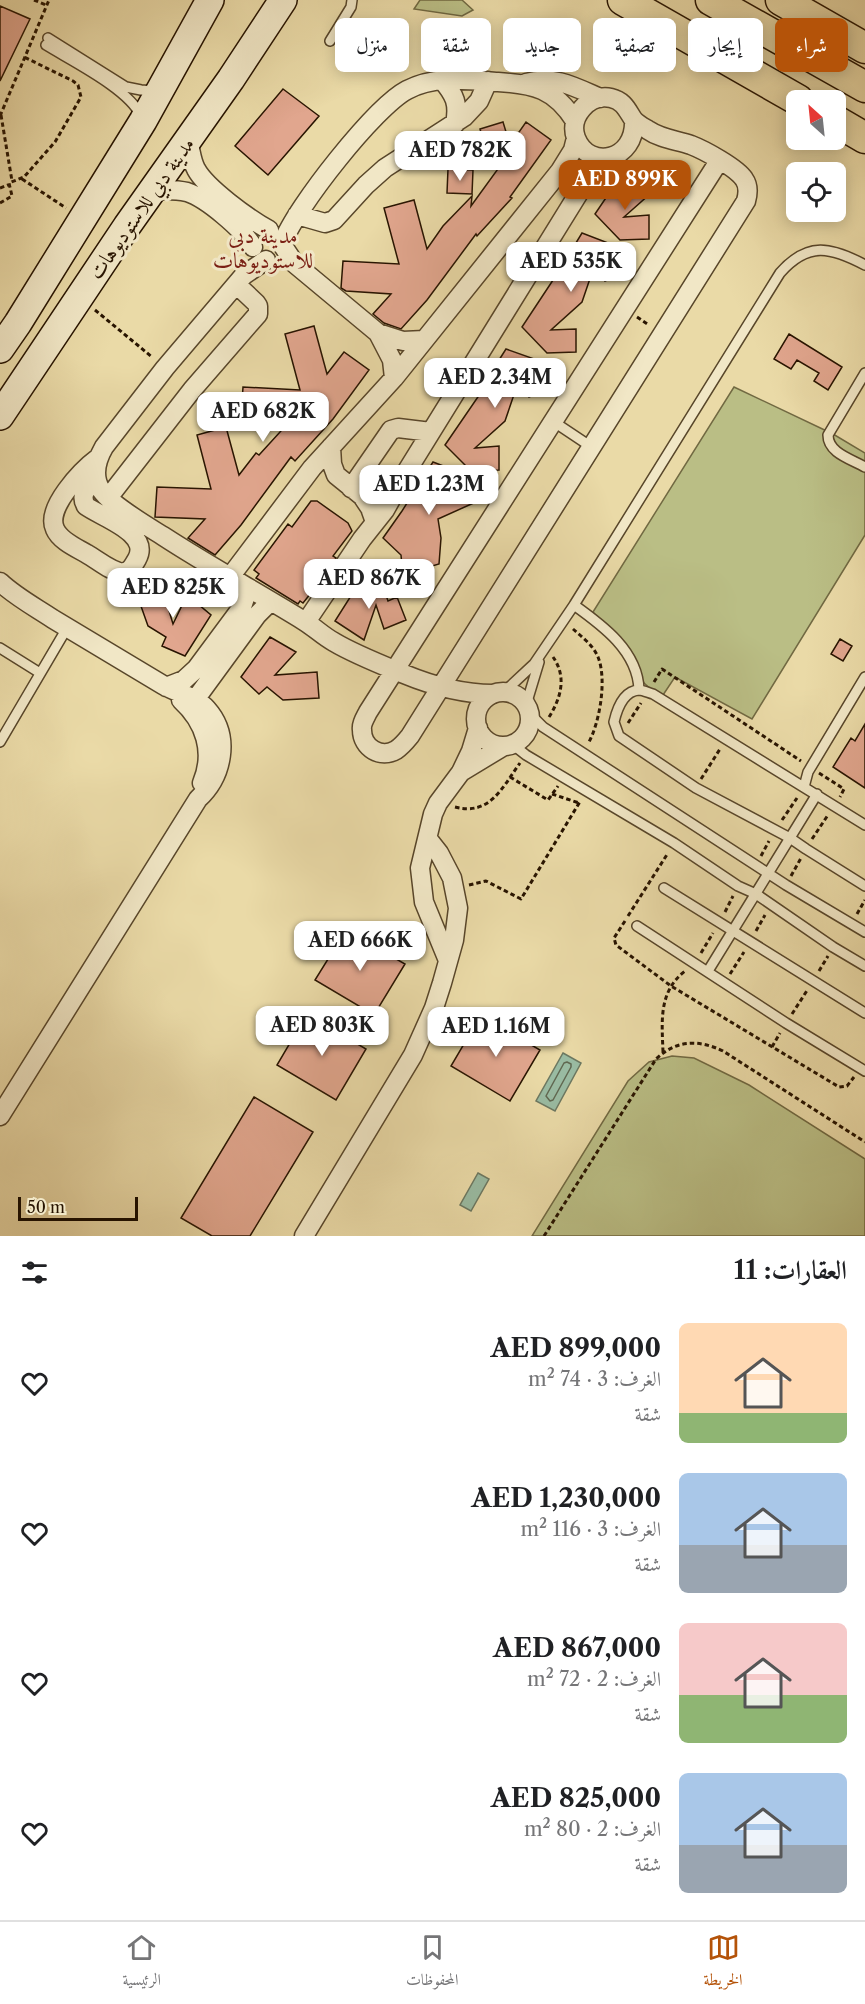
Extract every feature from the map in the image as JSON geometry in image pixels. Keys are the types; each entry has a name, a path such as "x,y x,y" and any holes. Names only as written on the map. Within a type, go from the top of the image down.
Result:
{"main road":[{"path":"623,0 786,93"},
{"path":"711,0 865,87"},
{"path":"781,0 865,48"},
{"path":"846,127 865,138"}],"street":[{"name":"مدينة دبي للاستوديوهات","path":"0,349 143,121 210,0"},
{"name":"مدينة دبي للاستوديوهات","path":"0,417 283,0"},
{"path":"442,80 456,100 455,124"},
{"path":"96,479 85,492 83,502 130,532 139,542 140,554 132,567 124,573 68,542 55,530 54,513 67,489 86,467 98,458 165,368 297,215 337,161 393,100 424,83 442,80 525,83 536,80 557,81 600,98"},
{"path":"297,215 325,223 334,220 385,168 464,117 478,101 488,81"},
{"path":"525,83 558,99 576,130 582,148 589,153 614,155 667,140"},
{"path":"230,577 303,479 394,378 567,161 580,110 589,102 600,98 611,98 621,102 629,110 634,120 634,132 630,143 585,183 392,497 306,622"},
{"path":"634,120 650,132 667,140 695,147 719,161 744,178 748,193 746,201 590,446 441,687 402,745 395,751 378,752 364,741 361,733 362,724 719,161"},
{"path":"188,141 192,158 201,176 235,217 243,234 269,246 295,264 378,333 403,341 424,340"},
{"path":"190,193 201,176"},
{"path":"153,190 190,193 235,217"},
{"path":"108,498 192,390 258,314 258,306 240,280"},
{"path":"378,333 392,360 394,378"},
{"path":"357,492 391,429 431,432"},
{"path":"331,447 332,464 336,475 357,492 370,508 375,522"},
{"path":"98,458 95,468 96,479 100,489 108,498 174,544 306,622 334,642 441,687 464,692 516,696 528,710 530,724 526,732 520,740 461,772"},
{"path":"303,479 336,475"},
{"path":"357,492 380,499 392,497"},
{"path":"0,1116 198,799 207,768 208,748 192,703 3,587"},
{"path":"192,703 242,608 248,589"},
{"path":"166,687 191,676 217,656 270,602"},
{"path":"441,687 477,721 488,741 508,745"},
{"path":"447,958 424,902 420,868 438,803 461,772 471,750 477,721 486,699 498,693"},
{"path":"304,1236 413,1054 434,1008 456,925 458,908 455,891 445,863 428,839"}],"lane":[{"path":"330,41 351,7 352,0"},
{"path":"143,121 138,109 128,98 47,42 126,87 161,91"},
{"path":"498,693 525,674 542,654 780,273 790,261 804,253 819,249 835,251 865,266"},
{"path":"865,373 828,435 831,449 865,467"},
{"path":"554,422 590,446"},
{"path":"574,605 615,637 644,691"},
{"path":"0,742 67,628"},
{"path":"0,648 40,673"},
{"path":"542,654 528,710 543,727 768,873 865,932"},
{"path":"804,787 808,772 865,677"},
{"path":"865,825 653,694 644,691 628,694 616,711 614,722 620,736 696,788 790,838 865,886"},
{"path":"508,745 674,843 865,966"},
{"path":"708,971 817,794"},
{"path":"664,888 865,1013"},
{"path":"637,926 786,1023 865,1071"}],"path":[{"path":"34,0 47,6"},
{"path":"12,181 1,115 2,107 49,0"},
{"path":"0,188 12,181 22,179 55,142 81,97 78,85 73,81 24,57"},
{"path":"22,179 82,219"},
{"path":"0,203 12,196 8,185"},
{"path":"95,309 165,368"},
{"path":"625,310 662,334"},
{"path":"564,620 592,647 599,659 602,678 600,708 596,724 583,753"},
{"path":"620,736 644,691"},
{"path":"696,788 726,740"},
{"path":"510,777 548,800 564,777"},
{"path":"455,891 476,882 486,881 521,899 585,790"},
{"path":"552,794 579,803"},
{"path":"851,923 865,900"},
{"path":"772,1047 833,947"},
{"path":"663,1052 664,1001 671,986 695,963"},
{"path":"544,1236 656,1059 663,1052 677,1045 693,1042 708,1044 723,1051 865,1142"}],"shaded area":[{"path":"420,0 462,0 473,10 462,16 414,9"},
{"path":"734,387 833,434 865,453 865,535 752,719 675,677 661,698 644,683 635,664 593,612"},
{"path":"672,1056 694,1058 749,1085 865,1159 865,1236 532,1236 628,1081 649,1062"}],"water":[{"path":"563,1053 581,1063 555,1111 536,1101"},
{"path":"478,1173 489,1179 471,1211 460,1205"}],"building":[{"path":"0,6 30,19 0,81"},
{"path":"283,89 319,116 268,175 235,146"},
{"path":"503,122 510,145 526,122 551,140 510,197 512,198 477,236 476,234 427,300 401,329 384,323 373,314 391,294 346,291 341,288 343,261 399,264 384,208 414,200 427,249 443,226 472,196 471,206 503,162 486,150 480,129"},
{"path":"448,169 473,170 472,194 447,193"},
{"path":"622,174 651,193 624,217 649,215 649,239 620,240 595,214"},
{"path":"582,233 616,246 627,272 605,281 597,258 582,302 551,330 576,329 576,352 547,353 522,327"},
{"path":"314,326 327,374 344,352 369,370 333,419 295,461 291,457 241,525 215,555 188,538 205,519 155,517 157,487 211,489 197,435 226,427 239,475 256,453 259,455 291,420 241,417 243,387 300,390 285,334"},
{"path":"789,334 842,367 828,390 814,381 819,373 797,360 791,369 774,359"},
{"path":"506,349 540,361 551,388 529,397 521,374 505,421 475,448 499,446 499,470 471,471 445,445 482,391 480,390"},
{"path":"433,462 467,475 478,501 438,519 441,538 439,564 412,572 402,566 401,555 383,538"},
{"path":"311,501 317,501 348,523 352,531 333,556 336,558 319,583 303,603 300,601 298,604 256,578 259,574 254,570 288,524 292,527"},
{"path":"361,580 384,589 388,601 397,597 406,620 384,629 376,605 364,640 335,621"},
{"path":"161,584 173,624 187,595 211,615 185,656 162,646 166,637 148,626 136,592"},
{"path":"270,637 296,652 275,675 317,672 319,698 283,700 267,687 259,694 241,677"},
{"path":"840,639 852,646 843,661 831,654"},
{"path":"865,724 865,788 833,767 851,738 855,741"},
{"path":"346,930 405,964 374,1015 315,980"},
{"path":"307,1014 366,1049 336,1100 277,1065"},
{"path":"481,1015 540,1050 510,1101 451,1066"},
{"path":"254,1097 313,1132 250,1236 212,1236 181,1218"}],"district":[{"name":"مدينة دبي للاستوديوهات","path":"263,248"}]}
